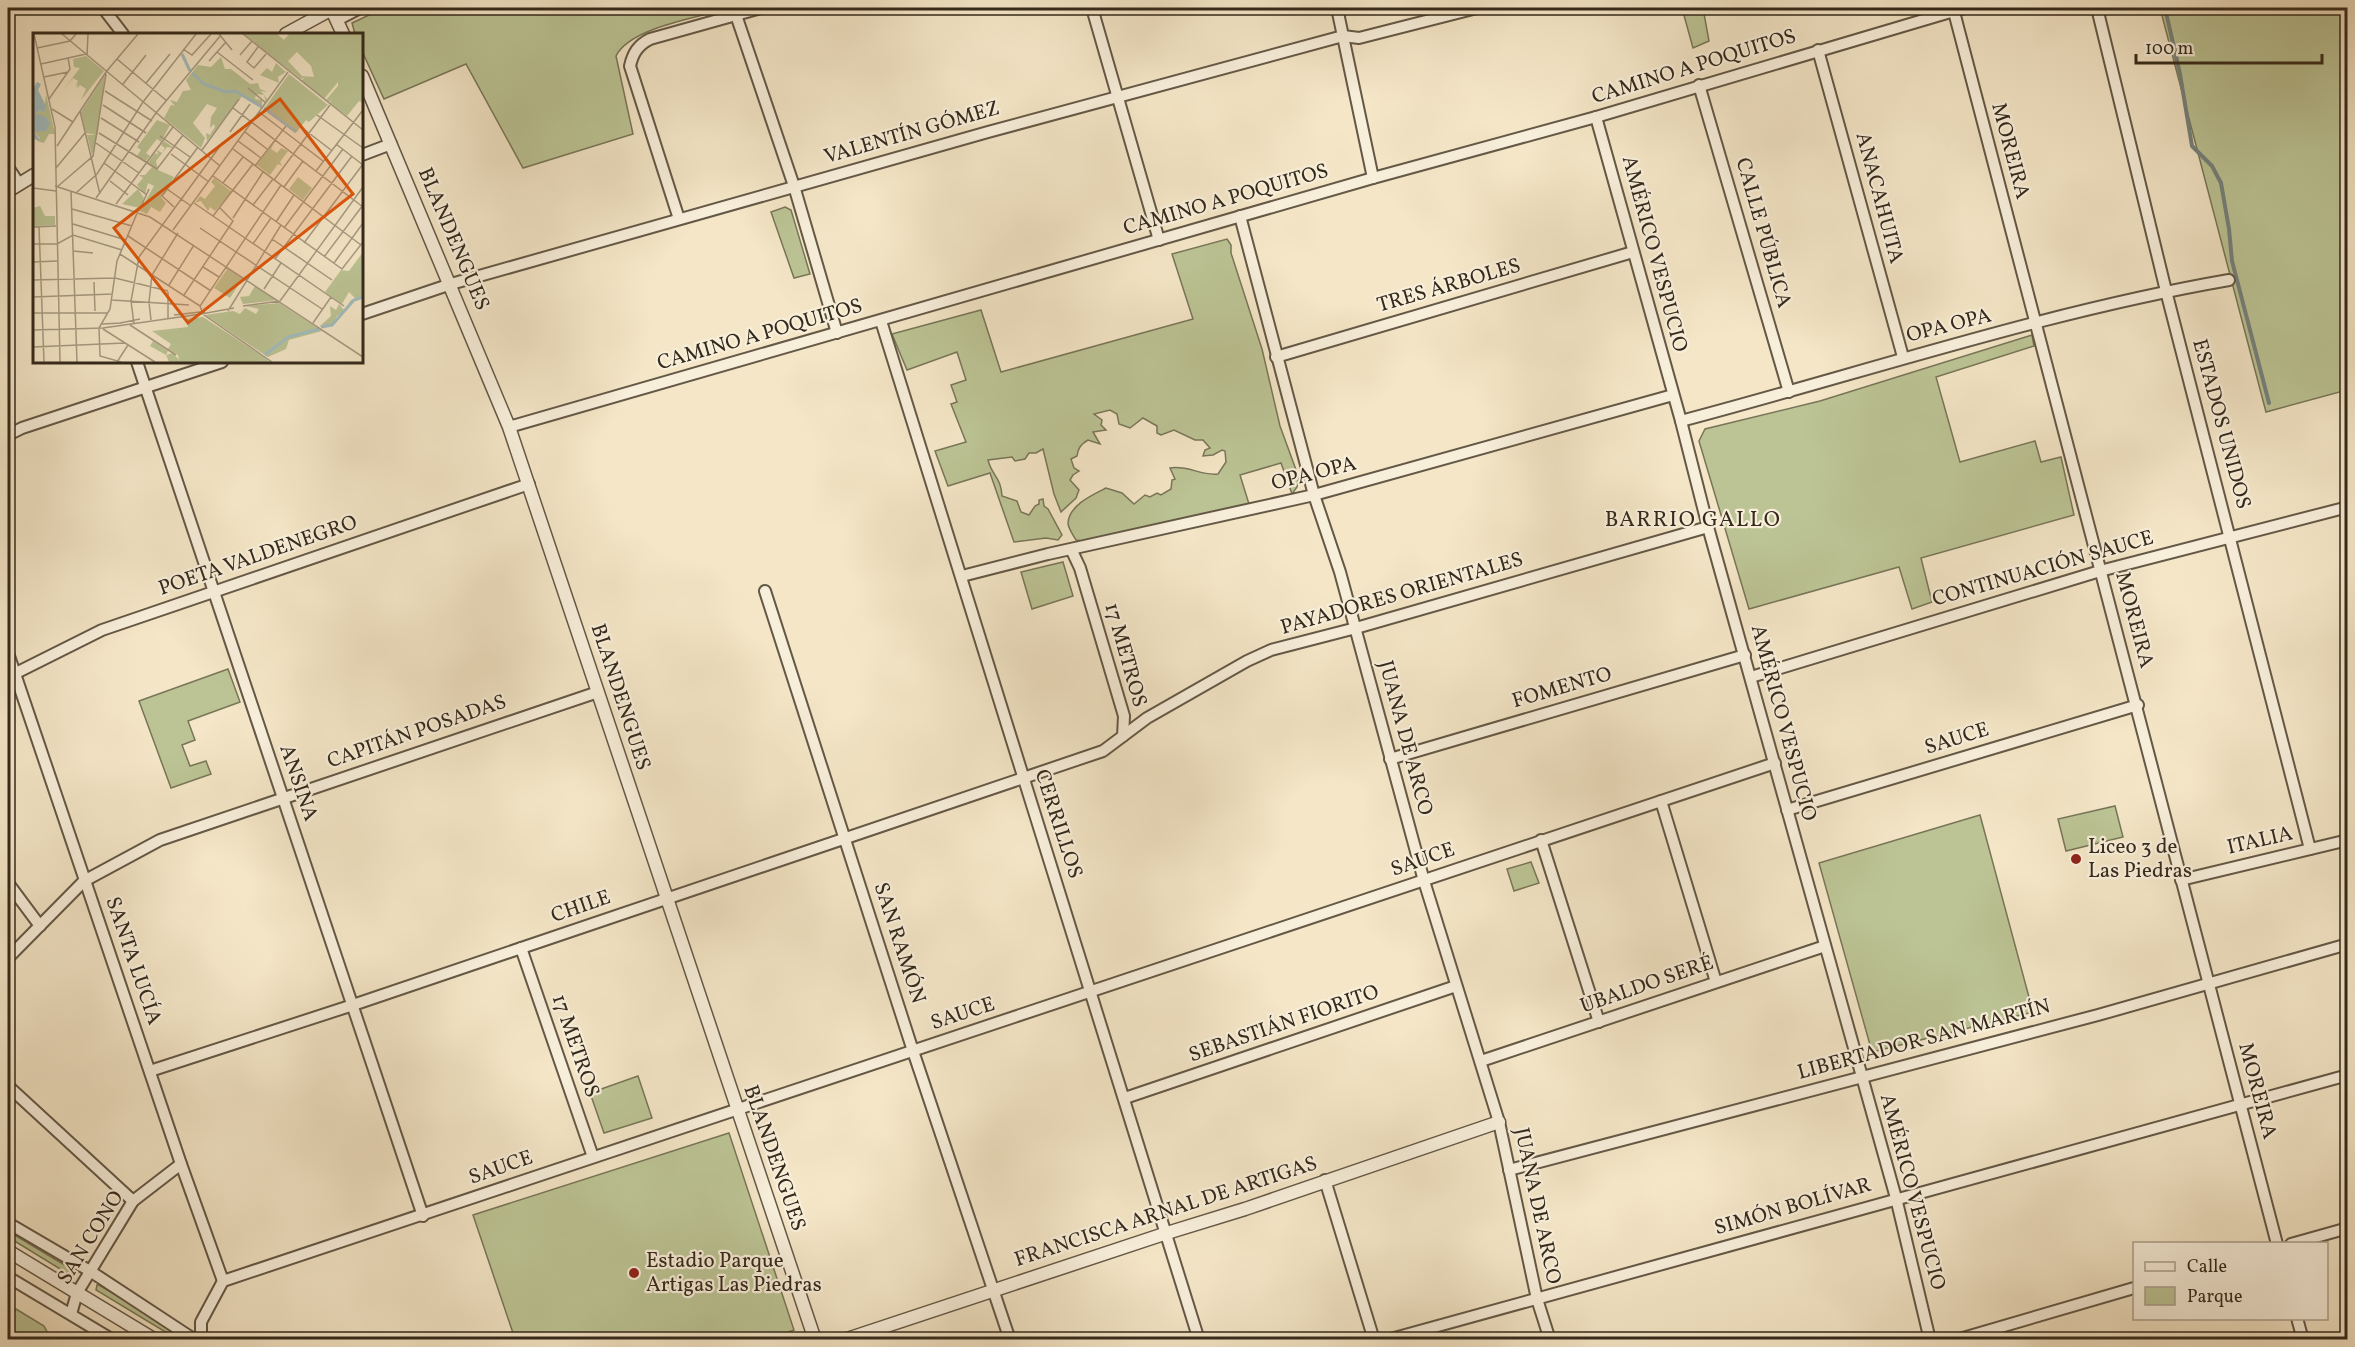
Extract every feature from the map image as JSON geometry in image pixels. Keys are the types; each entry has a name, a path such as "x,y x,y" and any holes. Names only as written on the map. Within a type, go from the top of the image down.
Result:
{"street":[{"path":"103,8 122,33"},
{"path":"288,33 333,12 360,8"},
{"path":"679,219 630,66 632,55 642,43 650,39 761,8"},
{"path":"1092,8 1159,240"},
{"path":"1337,8 1373,178"},
{"name":"VALENTÍN GÓMEZ","path":"363,314 450,284 1117,97 1343,36 1359,38 1477,8"},
{"name":"CAMINO A POQUITOS","path":"509,427 1373,178 1596,117 1957,8"},
{"name":"MOREIRA","path":"1957,8 2035,324 2138,705 2207,984 2276,1242"},
{"name":"ESTADOS UNIDOS","path":"2097,8 2166,291 2310,849"},
{"path":"333,12 343,33"},
{"path":"736,15 794,186 837,333"},
{"name":"ANACAHUITA","path":"1818,50 1903,357"},
{"name":"BLANDENGUES","path":"363,78 509,427 815,1340"},
{"name":"CALLE PÚBLICA","path":"1699,85 1789,392"},
{"name":"AMÉRICO VESPUCIO","path":"1596,117 1896,1198 1930,1340"},
{"path":"363,155 391,144"},
{"path":"8,167 20,184"},
{"path":"8,191 33,177"},
{"name":"JUANA DE ARCO","path":"1240,216 1314,495 1340,572 1424,880 1499,1122 1537,1299 1550,1340"},
{"name":"TRES ÁRBOLES","path":"1276,357 1633,252"},
{"name":"OPA OPA","path":"1681,421 1789,392 1903,357 2166,291 2229,280"},
{"name":"CERRILLOS","path":"881,321 1199,1340"},
{"name":"ANSINA","path":"137,363 423,1216"},
{"path":"8,435 22,428 219,363"},
{"name":"OPA OPA","path":"962,576 1314,495 1673,395"},
{"name":"POETA VALDENEGRO","path":"11,677 102,630 529,484"},
{"name":"CONTINUACIÓN SAUCE","path":"1751,677 2100,571 2348,507"},
{"name":"PAYADORES ORIENTALES","path":"1123,736 1147,718 1247,661 1271,650 1356,628 1708,527"},
{"name":"17 METROS","path":"1023,780 1103,751 1123,736 1124,716 1080,568 1072,551"},
{"name":"SAN RAMÓN","path":"765,591 913,1051 1010,1340"},
{"name":"SANTA LUCÍA","path":"8,653 11,677 223,1281"},
{"name":"FOMENTO","path":"1390,759 1745,655"},
{"name":"CAPITÁN POSADAS","path":"8,958 84,881 160,840 598,692"},
{"name":"SAUCE","path":"1787,810 2138,705"},
{"name":"SAUCE","path":"223,1281 1775,763"},
{"name":"CHILE","path":"150,1071 1023,780"},
{"path":"1661,801 1716,982"},
{"path":"1541,840 1599,1022"},
{"name":"ITALIA","path":"2181,880 2348,840"},
{"path":"8,883 40,926"},
{"name":"LIBERTADOR SAN MARTÍN","path":"1509,1170 2098,1015 2348,944"},
{"name":"UBALDO SERÉ","path":"1481,1061 1825,946"},
{"name":"17 METROS","path":"521,948 593,1157"},
{"name":"SEBASTIÁN FIORITO","path":"1125,1098 1456,986"},
{"name":"SIMÓN BOLÍVAR","path":"1387,1340 2348,1075"},
{"path":"8,1086 133,1201"},
{"name":"FRANCISCA ARNAL DE ARTIGAS","path":"844,1340 1245,1209 1499,1122"},
{"name":"SAN CONO","path":"71,1314 77,1293 133,1201 181,1164"},
{"path":"1325,1180 1374,1340"},
{"path":"8,1223 90,1271 195,1340"},
{"path":"2298,1242 2348,1228"},
{"path":"8,1251 156,1340"},
{"path":"8,1277 114,1340"},
{"path":"201,1340 201,1322 223,1281"},
{"path":"1956,1340 2133,1288"},
{"path":"2298,1320 2303,1340"}],"green space":[{"path":"384,8 731,8 651,30 624,46 616,56 633,134 523,168 466,64 384,99 363,53 363,33 355,33 352,23"},
{"path":"1682,8 1703,8 1709,41 1693,48"},
{"path":"2160,8 2347,8 2347,390 2266,412"},
{"path":"785,207 791,210 810,274 794,278 771,212"},
{"path":"1227,239 1231,245 1231,253 1262,349 1280,426 1299,478 1292,494 1281,463 1240,475 1249,504 1082,541 1076,540 1068,525 1069,517 1077,506 1095,493 1106,488 1122,493 1134,504 1145,495 1150,497 1157,493 1161,495 1171,489 1172,480 1175,479 1170,468 1177,467 1218,474 1226,462 1225,451 1222,450 1213,455 1203,456 1205,450 1210,448 1203,440 1195,440 1174,430 1161,435 1157,433 1157,426 1143,418 1130,428 1119,424 1117,414 1110,410 1094,414 1102,420 1101,425 1106,430 1093,432 1100,444 1088,440 1080,446 1077,456 1071,459 1074,468 1079,471 1070,480 1079,490 1076,498 1061,512 1043,449 1036,453 1029,453 1025,459 1015,461 1012,457 988,460 1000,485 1002,496 1017,501 1021,512 1029,515 1039,504 1039,500 1043,499 1044,506 1048,509 1062,535 1058,540 1046,538 1014,542 990,473 948,486 935,451 966,442 951,404 957,402 951,385 966,380 957,352 907,370 892,334 981,310 1001,372 1193,319 1172,254"},
{"path":"2032,335 2034,346 1936,377 1960,462 2035,441 2041,462 2061,457 2074,515 1921,558 1932,602 1912,609 1899,567 1749,609 1699,441 1705,429 1820,401"},
{"path":"1063,562 1073,596 1032,609 1021,572"},
{"path":"228,669 240,702 188,721 195,740 182,745 190,766 206,761 211,774 171,788 139,701"},
{"path":"2115,806 2123,837 2066,851 2058,819"},
{"path":"1980,815 2033,1012 1872,1052 1819,863"},
{"path":"1531,862 1539,883 1514,891 1507,869"},
{"path":"638,1076 652,1118 604,1133 590,1093"},
{"name":"Estadio Parque Artigas Las Piedras","path":"729,1133 794,1330 767,1340 515,1339 473,1215"},
{"path":"8,1231 73,1270 73,1273 70,1275 8,1237"},
{"path":"97,1285 182,1334 172,1336 96,1290"},
{"path":"16,1309 44,1326 51,1339 8,1339 8,1322"}],"waterway":[{"path":"2165,8 2180,74 2192,146 2212,166 2221,183 2232,261 2269,403"}],"place":[{"name":"Liceo 3 de Las Piedras","path":"2076,859"},
{"name":"Estadio Parque Artigas Las Piedras","path":"634,1273"}],"district":[{"name":"BARRIO GALLO","path":"1693,520"}]}
